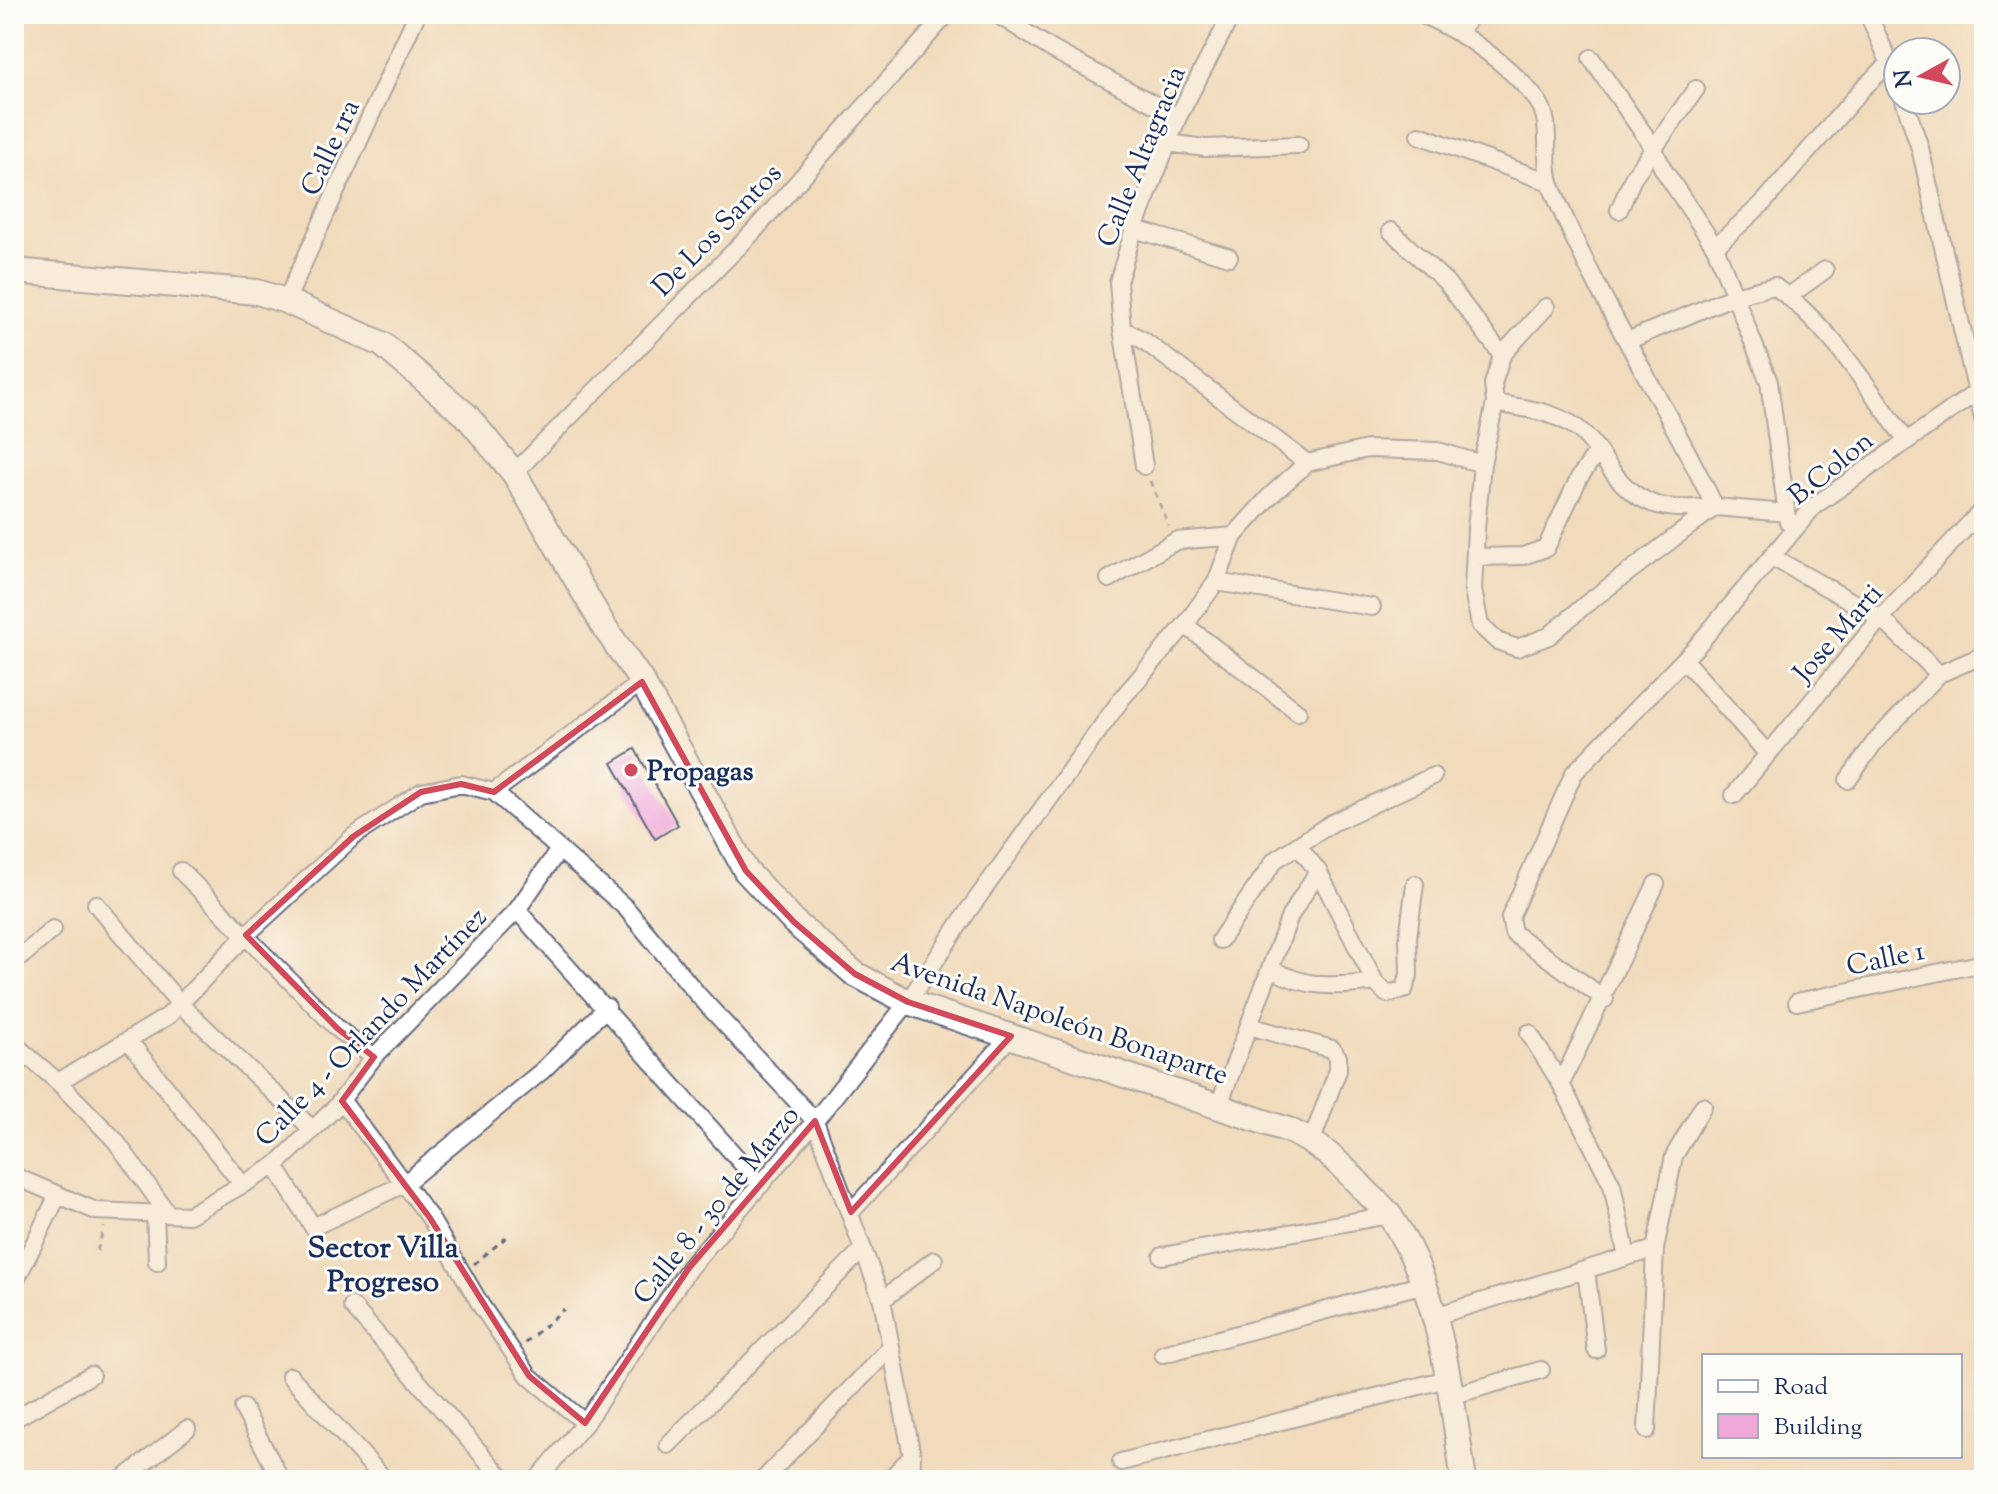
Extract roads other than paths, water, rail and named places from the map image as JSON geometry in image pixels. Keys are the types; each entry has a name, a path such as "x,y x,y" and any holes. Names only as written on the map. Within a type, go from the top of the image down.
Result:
{"main road":[{"name":"Avenida Napoleón Bonaparte","path":"14,271 257,292 286,301 382,344 466,415 514,473 605,628 642,682 746,871 794,922 855,974 908,1002 1219,1105 1312,1140 1343,1166 1389,1215 1424,1284 1435,1316 1464,1480"}],"street":[{"name":"Calle 1ra","path":"286,301 417,14"},
{"name":"De Los Santos","path":"514,473 753,232 947,14"},
{"path":"997,14 1053,50 1178,117"},
{"name":"Calle Altagracia","path":"1144,466 1122,329 1118,282 1134,229 1178,117 1232,14"},
{"path":"1421,14 1460,31 1536,99 1544,124 1549,182 1572,236 1683,440 1715,507"},
{"path":"1460,31 1472,14"},
{"path":"1868,14 1882,43"},
{"path":"1591,58 1653,147 1663,169 1715,247 1769,382 1789,535"},
{"path":"1715,247 1763,203 1882,70"},
{"path":"1619,210 1634,176 1696,89"},
{"path":"1909,116 1980,389 1984,423"},
{"path":"1419,135 1549,182"},
{"path":"1168,143 1205,148 1299,145"},
{"path":"1134,229 1229,257"},
{"path":"1391,231 1446,282 1502,355"},
{"path":"1789,296 1825,270"},
{"path":"1627,341 1734,296 1774,286 1789,296 1838,349 1906,440"},
{"path":"1546,307 1502,355 1493,384 1495,403 1482,464 1473,590 1480,625 1497,641 1517,648 1549,636 1586,604 1715,507"},
{"path":"1122,329 1143,340 1307,463"},
{"name":"B.Colon","path":"1605,999 1513,933 1510,917 1574,773 1697,646 1814,506 1980,389"},
{"path":"1495,403 1540,410 1577,428 1614,474 1636,495 1656,507 1671,510 1715,507 1787,513"},
{"path":"1109,579 1176,541 1234,536 1269,497 1307,463 1367,449 1412,448 1482,464"},
{"path":"1475,557 1523,556 1546,548 1579,478 1598,451"},
{"name":"Jose Marti","path":"1734,795 1881,618 1984,508"},
{"name":"Calle 8 - 30 de Marzo","path":"537,1480 585,1423 689,1268 815,1121 908,1002 968,911 1123,697 1185,625 1216,582 1234,536"},
{"path":"1772,557 1881,618 1939,674"},
{"path":"1216,582 1372,607"},
{"path":"1185,625 1298,712"},
{"path":"1848,780 1874,743 1939,674 1984,655"},
{"path":"1684,660 1768,754"},
{"path":"494,792 642,682"},
{"path":"1220,940 1275,860 1332,823 1433,776"},
{"path":"58,1082 129,1041 180,1004 246,935 354,836 421,792 461,784 494,792 626,908 699,996 815,1121 882,1300 912,1456 911,1480"},
{"path":"1298,846 1318,871 1375,982 1387,994 1404,990 1409,975 1408,937 1415,884"},
{"name":"Calle 4 - Orlando Martínez","path":"14,1176 96,1211 189,1215 275,1166 342,1101 374,1057 517,910 558,851"},
{"path":"181,871 338,1029 374,1057"},
{"path":"1219,1105 1290,916 1318,871"},
{"path":"1561,1084 1605,999 1656,884"},
{"path":"96,904 180,1004 311,1128"},
{"path":"517,910 607,1007 761,1185"},
{"path":"14,963 53,929"},
{"name":"Calle 1","path":"1797,1002 1984,963"},
{"path":"1272,969 1289,980 1329,988 1375,982"},
{"path":"275,1166 313,1227 404,1184 542,1071 607,1007"},
{"path":"1249,1026 1332,1049 1338,1057 1338,1070 1312,1140"},
{"path":"1529,1033 1561,1084 1612,1185 1627,1257"},
{"path":"851,1212 1011,1036"},
{"path":"129,1041 242,1184"},
{"path":"14,1044 58,1082 115,1140 161,1214 157,1262"},
{"path":"342,1101 430,1218 462,1274 529,1376 585,1423"},
{"path":"1647,1430 1655,1249 1674,1156 1703,1106"},
{"path":"14,1284 58,1195"},
{"path":"1162,1256 1389,1215"},
{"path":"1435,1316 1655,1249"},
{"path":"668,1445 862,1250"},
{"path":"882,1300 934,1260"},
{"path":"1586,1270 1596,1350"},
{"path":"1163,1354 1424,1284"},
{"path":"352,1306 504,1480"},
{"path":"763,1480 891,1347"},
{"path":"1121,1462 1449,1387 1541,1370"},
{"path":"14,1419 91,1375"},
{"path":"290,1376 385,1480"},
{"path":"243,1408 281,1480"},
{"path":"122,1480 187,1429"},
{"path":"889,1480 912,1456"}],"place":[{"name":"Propagas","path":"631,770"}],"district":[{"name":"Sector Villa Progreso","path":"383,1264"}]}
